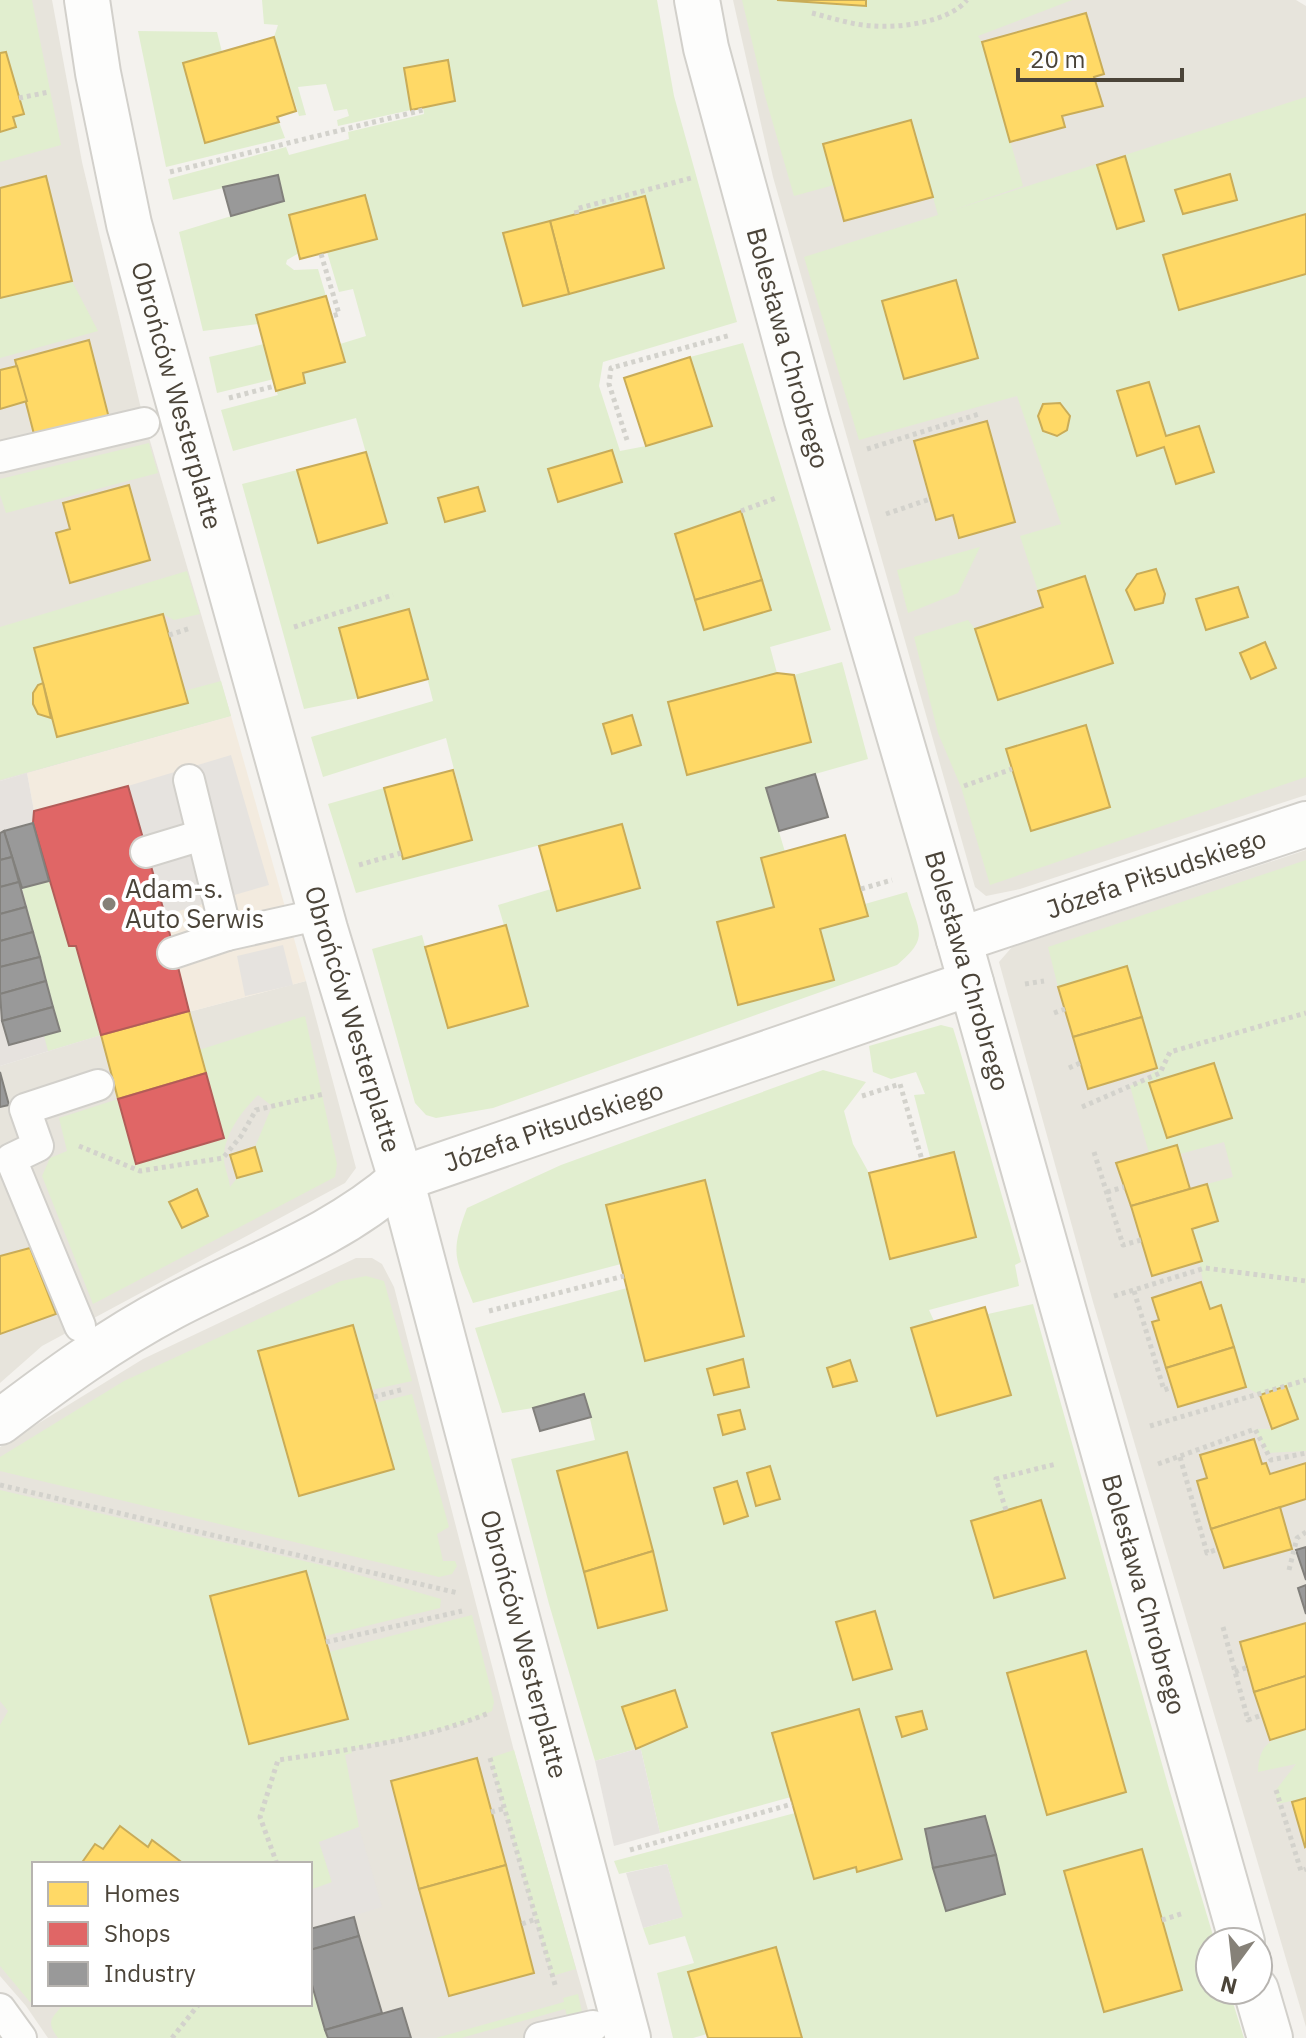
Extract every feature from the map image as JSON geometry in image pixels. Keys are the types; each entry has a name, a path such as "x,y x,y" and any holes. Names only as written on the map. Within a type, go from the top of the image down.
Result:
{"street":[{"name":"Obrońców Westerplatte","path":"87,0 98,73 129,224 321,914 401,1179 611,2032"},
{"name":"Bolesława Chrobrego","path":"697,0 706,48 807,420 959,940 1237,1926"},
{"name":"Józefa Piłsudskiego","path":"959,940 1306,824"},
{"name":"Józefa Piłsudskiego","path":"0,1422 68,1370 170,1307 341,1224 374,1203 401,1179 971,983"},
{"path":"1261,2006 1270,2038"}],"lane":[{"path":"0,457 144,423"},
{"path":"189,780 227,935"},
{"path":"146,852 202,835"},
{"path":"173,953 227,935 321,914"},
{"path":"80,1326 11,1159 38,1146 25,1109 98,1085"},
{"path":"0,2009 21,2038"},
{"path":"540,2038 611,2032"}],"path":[{"path":"812,13 874,26 932,21 960,9 967,0"},
{"path":"19,98 50,92"},
{"path":"157,176 423,110"},
{"path":"577,214 576,209 698,176"},
{"path":"321,254 339,314 332,316"},
{"path":"627,440 609,384 611,368 740,333"},
{"path":"219,401 275,386"},
{"path":"865,450 979,414"},
{"path":"741,511 785,495"},
{"path":"885,514 930,499"},
{"path":"282,631 393,595"},
{"path":"961,787 1012,769"},
{"path":"349,868 401,853"},
{"path":"1054,1013 1065,1009"},
{"path":"1082,1107 1160,1073 1170,1052 1306,1013"},
{"path":"1069,1068 1080,1063"},
{"path":"862,1096 900,1084 922,1160"},
{"path":"38,1146 56,1137 140,1171 223,1158 256,1110 335,1091"},
{"path":"1094,1152 1123,1245 1141,1240"},
{"path":"1107,1192 1124,1187"},
{"path":"1107,1299 1205,1268 1306,1281"},
{"path":"479,1313 624,1276"},
{"path":"1134,1291 1164,1390 1172,1387"},
{"path":"1150,1346 1158,1344"},
{"path":"1142,1429 1306,1380"},
{"path":"374,1397 409,1388"},
{"path":"1155,1466 1255,1429 1271,1460 1306,1453"},
{"path":"1180,1457 1207,1553 1218,1549"},
{"path":"1006,1510 996,1479 1063,1462"},
{"path":"0,1485 460,1593"},
{"path":"1195,1509 1205,1506"},
{"path":"1289,1570 1297,1538 1306,1532"},
{"path":"326,1642 463,1611"},
{"path":"1223,1627 1248,1720 1262,1715"},
{"path":"1235,1672 1248,1667"},
{"path":"276,1862 260,1817 278,1760 362,1748 465,1723 492,1711"},
{"path":"490,1758 556,1988"},
{"path":"1276,1790 1301,1871 1306,1869"},
{"path":"625,1851 792,1804"},
{"path":"491,1812 504,1808"},
{"path":"1288,1829 1299,1825"},
{"path":"522,1924 536,1919"},
{"path":"172,2038 197,2006"}],"shaded area":[{"path":"0,0 52,0 82,162 143,417 231,716 0,781"},
{"path":"733,0 1296,0 1306,6 1306,795 1020,889 986,896 975,887 773,177"},
{"path":"231,716 306,981 101,1035 76,946 70,947 33,823 34,811 27,773"},
{"path":"231,755 269,885 165,915 128,786"},
{"path":"27,773 34,811 33,823 69,945 76,946 101,1035 0,1066 0,781"},
{"path":"1306,850 1306,2027 1093,1302 999,962 1012,947"},
{"path":"283,945 293,985 245,996 237,956"},
{"path":"306,981 356,1168 345,1183 42,1346 0,1383 0,1066 101,1035"},
{"path":"356,1258 372,1258 382,1264 394,1287 514,1751 596,2038 48,2038 0,1976 0,1447 143,1359"},
{"path":"641,1750 660,1833 614,1846 595,1761"},
{"path":"359,1827 382,1907 312,1928 312,1889 332,1882 319,1842"},
{"path":"667,1864 683,1917 643,1928 626,1873"}],"green space":[{"path":"0,0 32,0 61,145 0,162"},
{"path":"262,0 657,0 674,96 737,322 603,362 599,386 620,451 646,446 711,426 690,357 743,343 831,630 770,647 777,673 669,702 688,775 811,742 794,675 842,662 868,759 766,788 785,852 761,858 774,907 717,922 738,1004 834,980 820,929 868,916 865,904 907,892 919,933 914,947 897,965 493,1108 436,1118 426,1115 415,1103 372,949 422,935 448,1028 528,1006 498,905 551,889 557,911 640,888 621,824 356,893 328,804 384,788 403,859 472,840 446,738 323,777 311,737 433,701 410,610 340,628 358,698 304,709 242,484 297,470 318,543 386,523 356,418 233,451 221,410 278,395 276,391 305,383 303,373 344,362 340,344 366,336 353,289 339,292 327,252 376,239 366,196 287,260 286,264 294,270 318,269 326,296 256,315 258,324 203,331 179,232 284,200 277,175 173,200 168,179 286,147 289,155 349,139 348,132 424,114 423,107 455,101 447,60 404,68 411,110 338,126 337,120 349,116 347,109 334,111 326,84 298,87 306,115 299,116 274,37 278,25 264,24","holes":["611,450 622,483 558,501 548,469"]},
{"path":"742,0 1072,0 978,36 1023,186 950,211 1306,97 1306,777 990,885 961,787 938,733 914,637 968,620 975,629 998,699 1085,576 1038,591 1020,536 1061,524 1017,396 859,440 804,257 938,215 911,120 824,144 834,185 794,196"},
{"path":"138,31 217,32 222,52 183,63 205,143 279,122 285,138 166,167"},
{"path":"72,281 98,331 0,358 0,298"},
{"path":"264,344 274,379 217,393 209,357"},
{"path":"149,443 158,473 6,513 0,495 0,479"},
{"path":"980,547 958,593 908,613 897,570"},
{"path":"187,571 200,614 174,620 163,614 34,648 43,683 35,689 34,705 38,714 51,718 57,736 187,703 184,691 221,681 231,716 0,780 0,627"},
{"path":"1306,860 1306,1451 1267,1453 1255,1429 1272,1429 1298,1419 1285,1387 1260,1395 1246,1387 1221,1306 1210,1309 1207,1299 1192,1229 1218,1222 1207,1184 1233,1177 1224,1142 1180,1154 1177,1145 1149,1153 1130,1086 1148,1078 1157,1068 1127,967 1058,987 1048,947","holes":["1213,1063 1231,1117 1167,1138 1150,1083"]},
{"path":"49,881 69,946 76,946 101,1035 48,1051 44,1036 60,1031 22,888"},
{"path":"305,1016 337,1164 335,1177 93,1304 42,1176 50,1158 67,1151 59,1118 118,1099 136,1163 199,1050","holes":["258,1095 272,1106 255,1147 262,1171 237,1178 230,1187 224,1160 227,1139 240,1115","197,1190 208,1216 182,1228 169,1202"]},
{"path":"941,1025 953,1028 1021,1262 1015,1265 1019,1286 929,1310 934,1321 985,1307 988,1314 1033,1304 1210,1926 1194,1926 1194,2006 1234,2006 1244,2038 802,2038 776,1947 688,1972 707,2034 673,2038 657,1973 694,1963 685,1936 649,1945 643,1928 682,1917 667,1864 619,1874 614,1861 795,1813 814,1879 901,1859 791,1797 660,1833 641,1750 595,1761 549,1604 511,1459 595,1440 584,1394 502,1413 475,1328 627,1288 645,1360 744,1336 705,1181 606,1205 621,1264 473,1303 459,1266 458,1236 467,1208 561,1165 823,1070 866,1082 844,1111 853,1144 869,1173 890,1258 954,1153 930,1157 914,1095 925,1094 916,1072 891,1079 873,1072 869,1046","holes":["743,1360 749,1386 714,1395 708,1369","627,1452 667,1610 598,1627 558,1471","675,1690 687,1727 636,1749 622,1707","985,1816 1005,1894 946,1910 925,1830"]},
{"path":"366,1276 384,1281 412,1381 371,1390 352,1325 258,1351 375,1403 412,1394 449,1527 437,1534 443,1561 455,1561 457,1566 452,1574 439,1577 0,1471 0,1457 124,1381 341,1281"},
{"path":"0,1490 334,1568 441,1599 440,1608 325,1636 306,1572 210,1596 249,1744 329,1652 472,1615 494,1702 492,1711 465,1723 351,1749 352,1753 345,1755 359,1827 320,1842 332,1883 312,1889 312,1862 181,1862 153,1841 148,1847 120,1826 103,1849 95,1844 82,1862 32,1862 30,2002 0,1966 0,1725 8,1711 0,1701"},
{"path":"1306,1729 1306,1798 1277,1804 1276,1790 1296,1764 1258,1772 1262,1752 1266,1745 1279,1737"},
{"path":"514,1750 576,1969 552,1976 490,1758"},
{"path":"312,1983 328,2038 58,2038 51,2023 62,2006 312,2006"},
{"path":"578,1994 582,2012 567,2016 565,2009 461,2038 436,2038 564,2002 563,1998"}],"building: Homes":[{"path":"777,0 866,0 866,6"},
{"path":"1086,13 1104,74 1094,77 1103,106 1062,116 1065,127 1010,142 982,42"},
{"path":"274,37 296,111 277,117 279,122 205,143 183,63"},
{"path":"6,52 24,114 13,117 16,127 0,132 0,53"},
{"path":"448,60 455,101 411,110 404,68"},
{"path":"911,120 933,197 844,221 823,144"},
{"path":"1125,156 1144,221 1117,229 1097,165"},
{"path":"1230,174 1237,200 1183,214 1175,190"},
{"path":"46,176 72,281 0,298 0,188"},
{"path":"365,195 377,239 300,259 289,215"},
{"path":"645,196 664,268 569,294 550,221"},
{"path":"1306,214 1306,274 1179,310 1163,255"},
{"path":"550,221 569,294 523,306 503,233"},
{"path":"956,280 978,358 904,379 882,301"},
{"path":"326,296 345,362 303,373 305,383 276,391 256,315"},
{"path":"89,340 110,422 36,442 15,360"},
{"path":"690,357 712,426 646,446 624,378"},
{"path":"17,366 27,401 0,409 0,370"},
{"path":"1149,382 1166,436 1199,426 1214,472 1176,484 1164,447 1137,456 1117,391"},
{"path":"1060,403 1070,416 1067,430 1057,436 1043,431 1038,416 1043,404"},
{"path":"987,421 1015,522 959,538 953,515 936,520 914,441"},
{"path":"612,450 622,482 558,502 548,469"},
{"path":"366,452 387,523 318,543 297,470"},
{"path":"129,485 150,560 70,583 56,533 70,529 63,503"},
{"path":"478,487 485,511 445,522 438,498"},
{"path":"741,511 762,580 695,600 675,534"},
{"path":"1156,569 1165,594 1163,603 1135,610 1126,590 1137,574"},
{"path":"1085,576 1113,663 998,700 975,629 1043,607 1038,591"},
{"path":"762,580 771,610 704,630 695,600"},
{"path":"1238,587 1248,617 1206,630 1196,599"},
{"path":"409,609 428,679 358,698 339,628"},
{"path":"163,614 188,703 57,737 34,648"},
{"path":"1265,642 1276,668 1251,679 1240,653"},
{"path":"777,673 794,675 811,742 687,775 668,702"},
{"path":"43,683 51,718 38,714 33,704 33,693"},
{"path":"632,715 641,745 612,754 603,724"},
{"path":"1086,725 1110,807 1031,831 1006,749"},
{"path":"453,770 472,840 403,859 384,788"},
{"path":"622,824 640,888 557,911 539,846"},
{"path":"845,835 868,916 820,929 834,980 738,1005 717,922 774,907 761,858"},
{"path":"506,925 528,1006 448,1028 425,947"},
{"path":"1127,966 1142,1017 1073,1037 1058,987"},
{"path":"189,1011 206,1073 118,1099 101,1035"},
{"path":"1142,1017 1157,1068 1088,1089 1073,1037"},
{"path":"1214,1063 1232,1118 1167,1138 1149,1083"},
{"path":"1177,1145 1190,1189 1131,1206 1116,1163"},
{"path":"255,1147 262,1171 237,1178 230,1155"},
{"path":"954,1152 976,1237 890,1259 869,1173"},
{"path":"705,1180 744,1336 645,1361 606,1205"},
{"path":"1207,1184 1218,1221 1192,1229 1202,1261 1152,1276 1131,1206"},
{"path":"197,1189 208,1216 182,1228 169,1202"},
{"path":"30,1248 56,1314 0,1334 0,1256"},
{"path":"1201,1282 1210,1309 1221,1305 1234,1347 1166,1368 1152,1322 1159,1320 1152,1298"},
{"path":"985,1307 1011,1395 937,1416 911,1328"},
{"path":"353,1325 394,1469 299,1496 258,1351"},
{"path":"1234,1347 1246,1387 1178,1407 1166,1368"},
{"path":"743,1359 749,1387 714,1395 707,1369"},
{"path":"850,1360 857,1381 833,1387 827,1368"},
{"path":"1286,1386 1298,1419 1272,1429 1260,1395"},
{"path":"740,1410 745,1429 723,1435 718,1415"},
{"path":"1254,1439 1262,1464 1266,1463 1270,1474 1306,1463 1306,1499 1211,1529 1197,1481 1207,1478 1200,1455"},
{"path":"627,1452 653,1551 584,1572 557,1471"},
{"path":"770,1466 780,1499 756,1506 747,1473"},
{"path":"737,1481 748,1516 724,1524 714,1488"},
{"path":"1041,1500 1065,1578 994,1598 971,1521"},
{"path":"1280,1507 1292,1549 1224,1568 1211,1529"},
{"path":"653,1551 667,1610 598,1628 584,1572"},
{"path":"306,1571 348,1719 249,1744 210,1596"},
{"path":"875,1611 892,1669 853,1680 836,1622"},
{"path":"1306,1623 1306,1676 1254,1692 1240,1642"},
{"path":"1086,1651 1126,1792 1047,1815 1007,1673"},
{"path":"1306,1676 1306,1729 1270,1740 1254,1692"},
{"path":"675,1690 687,1727 636,1749 622,1707"},
{"path":"859,1709 902,1859 857,1872 856,1867 814,1879 772,1733"},
{"path":"922,1711 927,1729 902,1737 896,1717"},
{"path":"477,1758 506,1865 419,1889 391,1781"},
{"path":"1306,1798 1306,1846 1305,1847 1292,1802"},
{"path":"120,1826 148,1847 152,1840 181,1862 82,1862 95,1844 103,1849"},
{"path":"1142,1849 1182,1990 1104,2012 1064,1871"},
{"path":"506,1865 534,1973 449,1996 419,1889"},
{"path":"776,1947 802,2038 708,2038 688,1972"}],"building: Shops":[{"name":"Adam-s. Auto Serwis","path":"128,786 189,1011 101,1035 76,946 69,946 33,823 34,811"},
{"path":"206,1073 224,1138 136,1164 118,1099"}],"building: Industry":[{"path":"278,175 284,201 231,216 223,187"},
{"path":"815,774 828,817 779,831 766,788"},
{"path":"33,823 49,881 22,888 4,831"},
{"path":"4,831 12,857 0,860 0,833"},
{"path":"12,857 19,882 0,887 0,860"},
{"path":"19,882 26,907 0,914 0,887"},
{"path":"26,907 33,932 0,941 0,914"},
{"path":"33,932 40,957 0,967 0,941"},
{"path":"40,957 46,981 0,994 0,967"},
{"path":"46,981 53,1007 2,1021 0,994"},
{"path":"53,1007 60,1031 9,1045 2,1021"},
{"path":"0,1072 9,1105 0,1107"},
{"path":"584,1394 591,1417 540,1431 533,1408"},
{"path":"1306,1547 1306,1580 1296,1550"},
{"path":"1306,1585 1306,1614 1298,1588"},
{"path":"985,1816 996,1855 933,1868 925,1829"},
{"path":"996,1855 1005,1894 946,1911 933,1868"},
{"path":"354,1917 359,1936 312,1949 312,1928"},
{"path":"359,1936 382,2013 325,2030 312,1985 312,1949"},
{"path":"402,2008 411,2038 328,2038 325,2030"}],"place":[{"name":"Adam-s. Auto Serwis","path":"109,904"}]}
